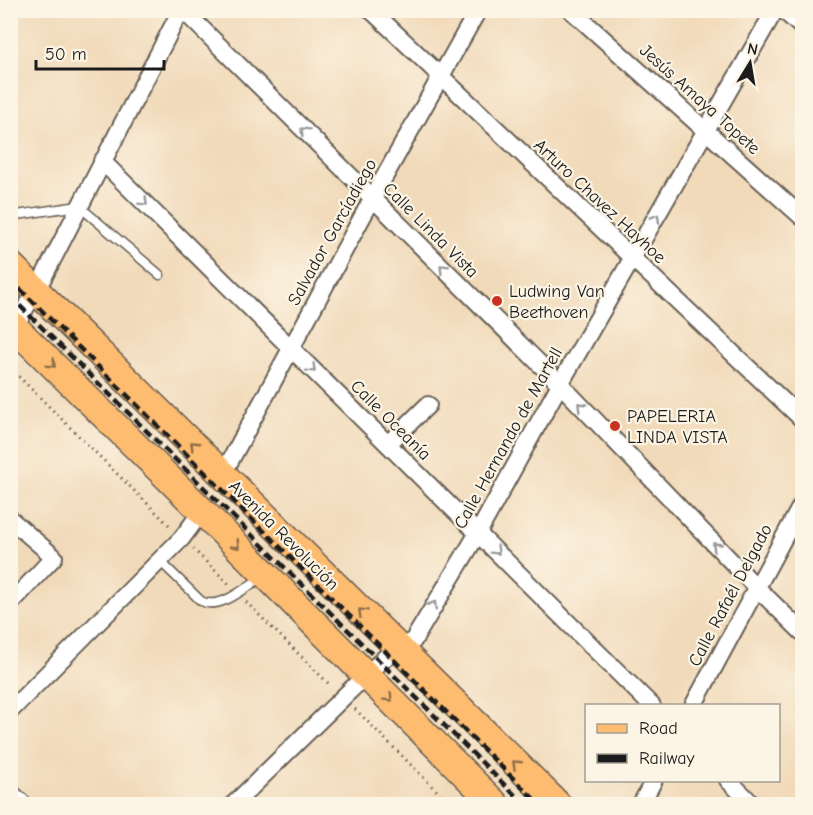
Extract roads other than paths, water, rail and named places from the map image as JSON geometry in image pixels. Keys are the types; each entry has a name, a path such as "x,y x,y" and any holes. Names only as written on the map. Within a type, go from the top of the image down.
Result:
{"main road":[{"name":"Avenida Revolución","path":"10,265 557,804"},
{"path":"12,328 202,511 495,804"}],"street":[{"path":"12,328 36,290 182,10"},
{"name":"Calle Linda Vista","path":"182,10 560,384 802,632"},
{"name":"Arturo Chavez Hayhoe","path":"371,10 802,419"},
{"name":"Salvador Garcíadiego","path":"223,474 372,199 478,10"},
{"name":"Jesús Amaya Topete","path":"572,10 802,217"},
{"name":"Calle Hernando de Martell","path":"234,804 366,675 397,647 413,641 478,533 560,384 775,10"},
{"path":"783,10 802,27"},
{"name":"Calle Oceanía","path":"102,161 651,704"},
{"path":"388,444 428,405"},
{"name":"Calle Rafaél Delgado","path":"694,704 802,504"},
{"path":"10,711 159,560 202,511"},
{"path":"10,519 54,557 10,604"},
{"path":"641,804 653,782"},
{"path":"730,782 752,804"}],"lane":[{"path":"10,216 79,206 160,275"},
{"path":"159,560 201,601 209,605 223,601 265,575"}],"railway":[{"path":"10,279 539,804"},
{"path":"10,296 524,804"}],"place":[{"name":"Ludwing Van Beethoven","path":"497,301"},
{"name":"PAPELERIA LINDA VISTA","path":"615,426"}]}
